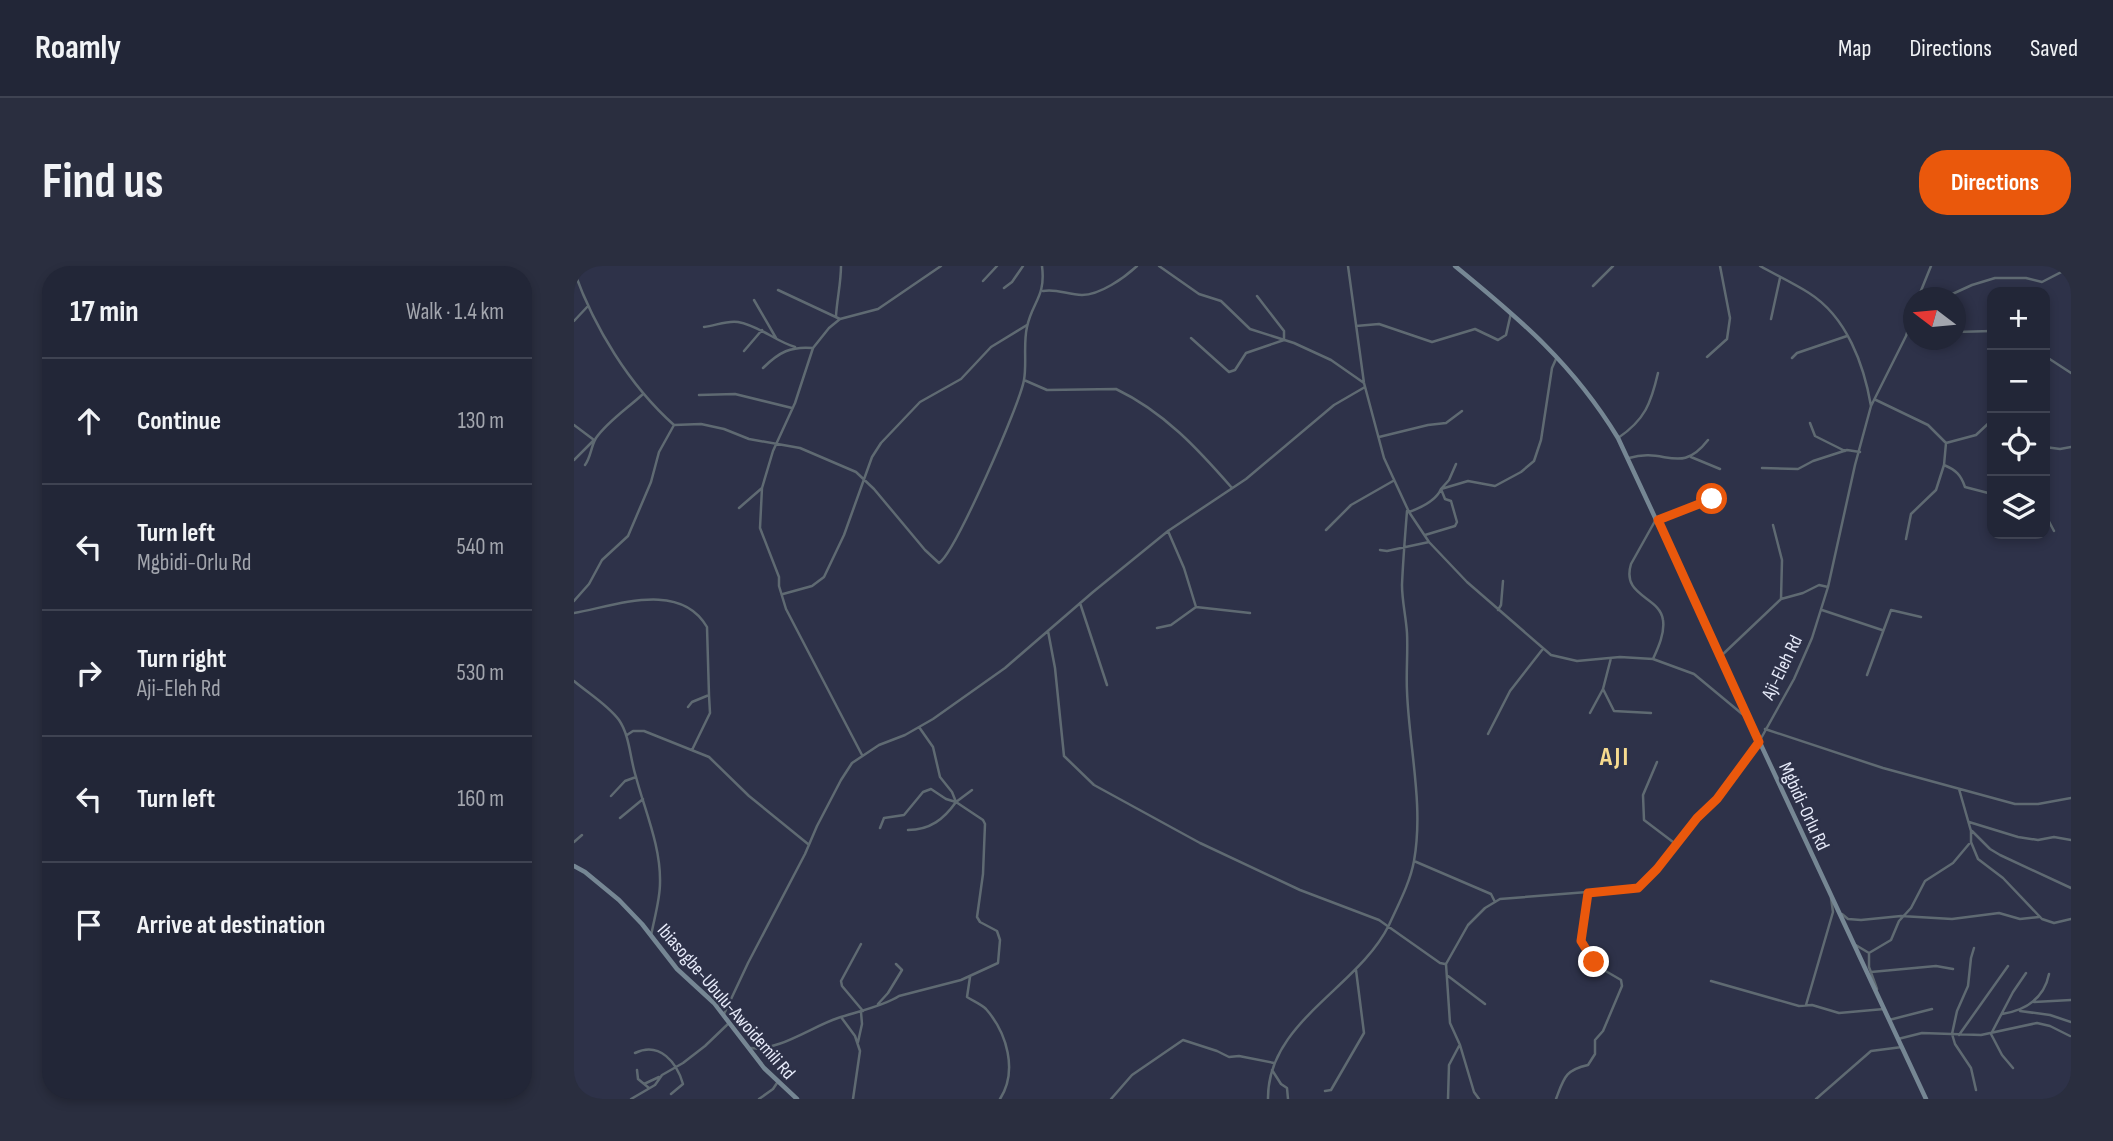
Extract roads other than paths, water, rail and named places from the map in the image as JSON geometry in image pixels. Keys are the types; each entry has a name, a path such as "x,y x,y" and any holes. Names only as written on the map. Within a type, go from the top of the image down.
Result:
{"main road":[{"name":"Mgbidi-Orlu Rd","path":"1455,266 1532,329 1600,409 1618,438 1926,1099"},
{"name":"Ibiasogbe-Ubulu-Awoidemili Rd","path":"574,866 620,900 677,969 724,1014 744,1045 777,1083 797,1099"}],"street":[{"path":"838,318 836,301 841,283 841,266"},
{"path":"930,266 936,268"},
{"path":"862,755 786,609 760,527 762,488 813,348 829,328 838,318 878,309 941,266"},
{"path":"983,281 996,266"},
{"path":"1004,288 1012,282 1023,266"},
{"path":"574,271 588,306 617,356 643,394 674,425 701,424 749,439 777,442 800,448 856,472 937,563 941,562 960,531 981,487 1024,380 1027,325 1043,290 1042,266"},
{"path":"1043,290 1083,295 1095,293 1137,266"},
{"path":"1159,266 1199,294 1221,301 1250,329 1331,360 1365,385"},
{"path":"1348,266 1365,385 1379,437 1393,481 1429,542 1467,582 1542,650 1577,661 1611,658 1653,659 1694,674 1749,720"},
{"path":"1593,286 1613,266"},
{"path":"1707,357 1727,340 1730,318 1720,266"},
{"path":"1760,266 1811,294 1833,317 1858,355 1866,376 1871,406"},
{"path":"1922,287 1931,266"},
{"path":"1966,288 1995,278 2026,278 2042,282 2071,267"},
{"path":"1771,319 1780,278"},
{"path":"778,290 838,318"},
{"path":"1257,296 1284,331 1284,340"},
{"path":"754,300 778,341"},
{"path":"574,321 588,306"},
{"path":"1356,326 1379,324 1432,342 1475,329 1498,340 1506,335 1511,313"},
{"path":"704,327 736,321 762,330 778,341 795,347 813,348"},
{"path":"783,594 812,586 824,577 844,534 875,451 919,402 961,380 986,352 1027,325"},
{"path":"744,351 762,330"},
{"path":"1966,332 1987,331"},
{"path":"1792,358 1797,353 1847,336"},
{"path":"1191,338 1229,372 1235,370 1246,353 1284,340"},
{"name":"Aji-Eleh Rd","path":"1495,902 1500,899 1638,888 1677,845 1697,818 1717,799 1759,742 1794,678 1822,610 1871,406 1903,342"},
{"path":"763,368 777,356 795,347"},
{"path":"1441,489 1468,481 1495,486 1521,472 1534,461 1541,440 1552,368 1558,357"},
{"path":"2050,359 2071,373"},
{"path":"1618,438 1633,428 1643,416 1651,401 1658,373"},
{"path":"1024,380 1047,390 1116,389 1125,393 1162,416 1193,444 1232,488"},
{"path":"724,1014 806,854 808,844 852,763 862,755 919,727 1005,668 1168,531 1274,457 1334,405 1365,385"},
{"path":"574,460 613,419 643,394"},
{"path":"699,395 735,394 792,408"},
{"path":"1874,400 1928,425 1946,443"},
{"path":"1379,437 1446,423 1462,411"},
{"path":"1810,423 1815,436 1845,451"},
{"path":"574,425 594,440"},
{"path":"574,601 589,584 602,560 628,536 651,482 659,452 674,425"},
{"path":"1946,443 1976,435 1987,425"},
{"path":"585,465 594,440"},
{"path":"1691,457 1708,440"},
{"path":"1906,539 1911,514 1936,490 1944,465 1946,443"},
{"path":"2050,447 2071,447"},
{"path":"1762,468 1798,469 1813,461 1845,451 1860,452"},
{"path":"1629,458 1655,454 1668,458 1691,457 1720,469"},
{"path":"1408,510 1422,507 1439,494 1456,464"},
{"path":"1944,465 1962,477 1965,487 1987,493"},
{"path":"1326,530 1351,505 1393,481"},
{"path":"739,508 762,488"},
{"path":"1425,535 1455,526 1457,522 1451,501 1445,499 1441,489"},
{"path":"1653,659 1662,634 1663,620 1658,609 1632,586 1629,571 1649,528 1658,520 1706,503 1721,493"},
{"path":"1268,1099 1272,1069 1287,1040 1373,950 1388,926 1414,860 1417,812 1402,587 1408,510"},
{"path":"2050,523 2054,531"},
{"path":"1773,526 1782,560 1780,599"},
{"path":"1168,531 1184,568 1196,607"},
{"path":"1380,550 1387,551 1429,542"},
{"path":"1498,610 1503,581"},
{"path":"1721,656 1780,599 1803,593 1819,585 1828,587"},
{"path":"574,612 651,599 667,599 689,608 707,627 710,713 692,750"},
{"path":"1080,603 1107,685"},
{"path":"1157,628 1171,625 1196,607 1250,613"},
{"path":"1822,610 1883,631"},
{"path":"1867,675 1891,610 1921,617"},
{"path":"1048,631 1055,668 1064,755 1094,785 1200,843 1300,890 1379,920 1446,964"},
{"path":"1488,734 1510,691 1542,650"},
{"path":"1590,713 1603,689 1611,658"},
{"path":"574,681 612,712 626,735 654,836 660,884 651,936"},
{"path":"1603,689 1614,711 1651,713"},
{"path":"688,708 692,702 709,695"},
{"path":"919,727 933,747 940,777 956,802"},
{"path":"1765,729 1883,768 2015,804 2038,804 2071,798"},
{"path":"626,735 633,731 644,731 709,757 749,796 808,844"},
{"path":"1657,762 1643,795 1642,815 1646,823 1677,845"},
{"path":"611,796 625,781 636,777"},
{"path":"752,1054 757,1049 780,1043 841,1017 970,976 997,964 1000,940 997,930 979,922 977,917 983,871 983,820 931,789 923,792 904,814 884,818 880,828"},
{"path":"1959,789 1970,831 1970,842 1978,859 2003,878 2039,917 2054,923 2071,919"},
{"path":"908,830 921,830 943,819 956,802 972,790"},
{"path":"620,818 643,799"},
{"path":"1968,822 2038,840 2054,836 2071,839"},
{"path":"1970,831 2000,855 2071,888"},
{"path":"574,842 582,835"},
{"path":"1868,953 1891,940 1901,916 1911,908 1925,881 1952,863 1970,842"},
{"path":"1414,860 1491,894 1495,902 1468,925 1446,964 1450,1023 1460,1045 1474,1092 1479,1099"},
{"path":"1806,1005 1833,912 1830,892"},
{"path":"1556,1099 1568,1073 1579,1066 1588,1065 1594,1057 1595,1040 1603,1031 1622,986 1621,980 1598,966 1581,941 1588,893"},
{"path":"1839,912 1848,919 1861,920 1901,916 1952,919 1999,913 2020,919 2039,917"},
{"path":"853,1099 859,1063 858,1042 862,1011 841,981 861,944"},
{"path":"1854,944 1868,953 1880,999"},
{"path":"1974,948 1968,986 1956,1011 1952,1034 1955,1044 1971,1068 1976,1090"},
{"path":"878,1004 902,970 896,964"},
{"path":"1871,972 1936,966 1953,969"},
{"path":"1959,1035 2008,966"},
{"path":"1325,1091 1331,1090 1364,1033 1356,970"},
{"path":"1991,1034 2026,973"},
{"path":"2034,1002 2043,991 2049,974"},
{"path":"970,976 967,997 984,1007 993,1019 1009,1058 1010,1076 1000,1099"},
{"path":"1448,976 1485,1004"},
{"path":"1711,981 1799,1006 1806,1005 1839,1013 1884,1009"},
{"path":"2002,1014 2034,1002 2071,1000"},
{"path":"862,1019 868,1008"},
{"path":"1889,1020 1932,1009"},
{"path":"2017,1010 2050,1015 2071,1022"},
{"path":"841,1017 858,1042"},
{"path":"644,1084 677,1066 705,1046 729,1023"},
{"path":"1898,1039 1922,1033 1991,1034 2037,1023 2050,1026 2070,1037"},
{"path":"1991,1034 2001,1055 2013,1068"},
{"path":"1111,1099 1132,1075 1183,1040 1229,1057 1239,1056 1275,1063"},
{"path":"744,1045 757,1049"},
{"path":"1448,1099 1449,1065 1460,1045"},
{"path":"1815,1099 1871,1051 1902,1047"},
{"path":"635,1053 641,1050 654,1051 669,1056 677,1066 683,1084 671,1094"},
{"path":"1272,1069 1281,1084 1287,1088 1288,1099"},
{"path":"637,1070 638,1079 649,1088"},
{"path":"631,1099 655,1085 662,1075"},
{"path":"759,1099 777,1083"}],"district":[{"name":"AJI","path":"1615,756"}]}
